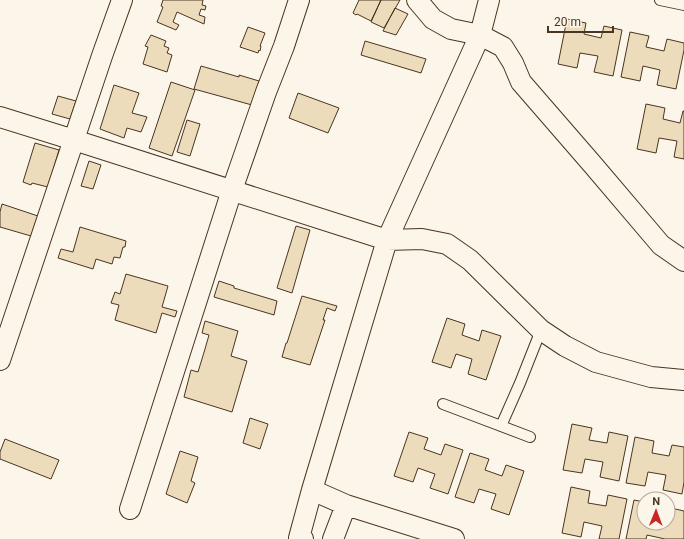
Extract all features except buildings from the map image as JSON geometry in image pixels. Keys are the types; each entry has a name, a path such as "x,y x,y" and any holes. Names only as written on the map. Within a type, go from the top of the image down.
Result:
{"street":[{"path":"0,360 122,0"},
{"path":"130,509 232,190 299,0"},
{"path":"417,0 433,19 451,29 480,35 503,47 521,82 661,245 684,261"},
{"path":"300,539 312,490 387,240 480,35 489,0"},
{"path":"0,117 387,240 422,239 446,244 470,260 541,330 565,346 596,362 651,377 684,380"},
{"path":"312,490 346,505 454,539"},
{"path":"333,539 346,505"}],"lane":[{"path":"660,0 684,5"},
{"path":"501,426 541,330"},
{"path":"443,404 530,437"}]}
